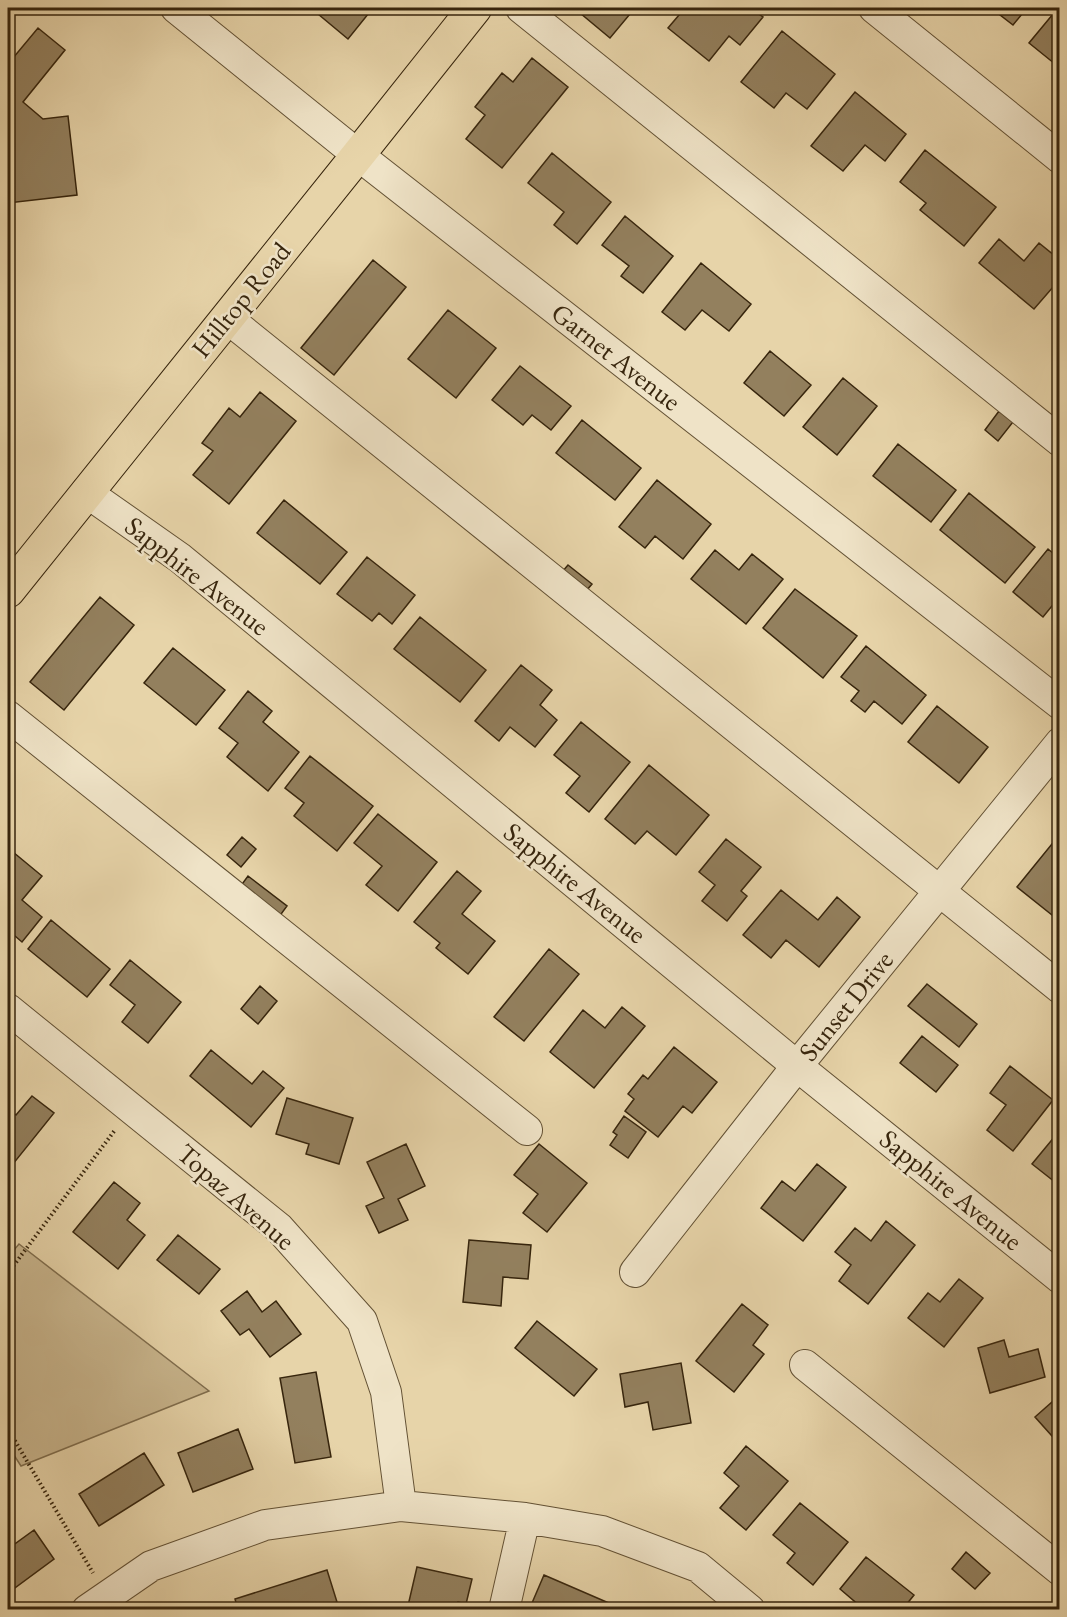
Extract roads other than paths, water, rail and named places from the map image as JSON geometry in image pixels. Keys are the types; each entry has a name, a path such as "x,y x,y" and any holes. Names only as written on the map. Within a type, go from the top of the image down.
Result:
{"main road":[{"name":"Hilltop Road","path":"8,591 475,8"}],"street":[{"name":"Garnet Avenue","path":"176,8 358,155 1059,704"},
{"path":"521,8 1059,441"},
{"path":"874,8 1059,158"},
{"path":"226,318 1059,988"},
{"name":"Sapphire Avenue","path":"86,492 180,558 797,1066 1059,1278"},
{"path":"8,716 527,1130"},
{"name":"Sunset Drive","path":"635,1272 797,1066 1059,743"},
{"name":"Topaz Avenue","path":"8,1010 279,1228 362,1321 386,1392 401,1506"},
{"path":"805,1365 1059,1570"},
{"path":"97,1603 151,1566 266,1525 401,1506 525,1518 602,1531 698,1568 750,1610"},
{"path":"504,1610 525,1518"}]}
